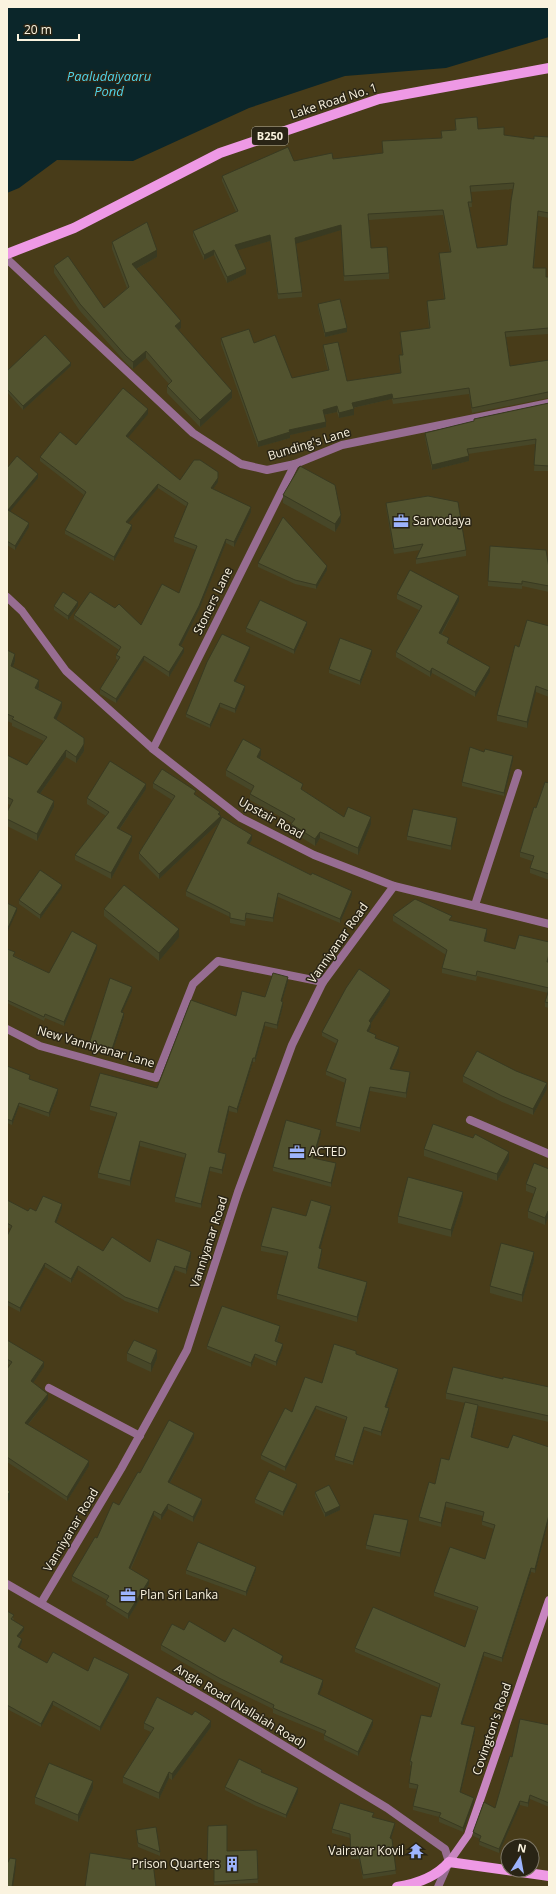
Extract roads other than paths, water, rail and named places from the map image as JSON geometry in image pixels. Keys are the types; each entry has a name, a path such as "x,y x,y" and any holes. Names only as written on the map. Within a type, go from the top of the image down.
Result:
{"main road":[{"name":"Lake Road No. 1","path":"7,254 74,228 220,153 379,99 549,68"},
{"name":"Covington's Road","path":"449,1862 468,1835 549,1600"},
{"path":"397,1887 413,1885 442,1870 449,1862 549,1876"}],"street":[{"name":"Bunding's Lane","path":"7,259 193,433 241,464 267,470 295,464 342,445 549,403"},
{"name":"Stoners Lane","path":"153,749 295,464"},
{"name":"Upstair Road","path":"7,597 22,611 66,671 153,749 241,818 314,855 394,886 549,924"},
{"path":"475,905 518,773"},
{"name":"Vanniyanar Road","path":"41,1603 140,1436 187,1350 238,1192 292,1045 323,982 394,886"},
{"name":"New Vanniyanar Lane","path":"7,1029 40,1046 156,1078 193,984 218,961 323,982"},
{"path":"470,1120 549,1154"},
{"path":"49,1388 140,1436"},
{"name":"Angle Road (Nallaiah Road)","path":"7,1584 216,1705 387,1808 445,1849 449,1862"},
{"path":"438,1887 449,1862"}],"water":[{"name":"Paaludaiyaaru Pond","path":"7,7 549,7 549,37 446,68 345,76 249,108 133,161 57,160 19,188 7,193"}],"place":[{"name":"Sarvodaya","path":"401,521"},
{"name":"ACTED","path":"297,1152"},
{"name":"Plan Sri Lanka","path":"128,1595"},
{"name":"Vairavar Kovil","path":"416,1851"},
{"name":"Prison Quarters","path":"232,1864"}]}
